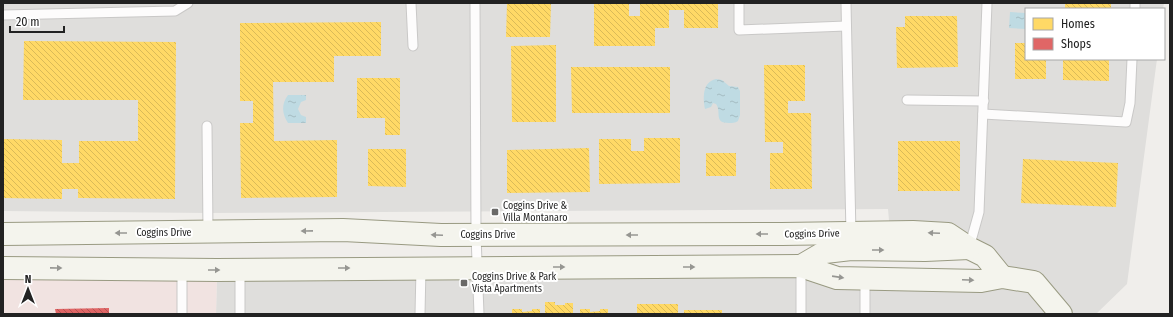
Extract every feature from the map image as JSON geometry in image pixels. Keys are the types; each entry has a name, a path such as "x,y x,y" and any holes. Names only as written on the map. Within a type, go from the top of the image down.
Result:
{"street":[{"name":"Coggins Drive","path":"3,234 208,233 343,230 441,235 851,241 925,250 969,248"},
{"name":"Coggins Drive","path":"801,266 825,252 851,241"},
{"path":"969,248 984,256 1002,277"},
{"path":"3,268 182,270 801,266 837,278 981,281 1002,277 1034,282 1061,314"}],"lane":[{"path":"3,15 175,11 188,3"},
{"path":"410,3 413,46"},
{"path":"475,3 476,235 479,314"},
{"path":"739,3 739,30 846,26"},
{"path":"846,3 851,241"},
{"path":"969,248 979,212 987,3"},
{"path":"983,114 1126,122 1130,103 1132,60"},
{"path":"907,100 984,101"},
{"path":"207,126 208,233"},
{"path":"801,266 801,314"},
{"path":"420,314 421,268"},
{"path":"240,269 240,314"},
{"path":"182,270 182,314"},
{"path":"865,279 865,314"}],"shaded area":[{"path":"3,3 1164,3 1163,8 1025,8 1025,60 1157,60 1127,284 1096,314 216,314 217,270 491,267 981,281 985,256 890,232 888,209 208,213 3,211"},
{"path":"182,270 217,270 216,314 3,314 3,280"}],"water":[{"path":"1010,12 1025,13 1025,29 1009,28"},
{"path":"716,79 722,80 729,86 738,87 740,91 740,115 737,122 724,123 721,121 719,119 718,107 716,104 713,103 711,107 705,109 704,91 708,83"},
{"path":"288,95 306,95 306,100 301,102 298,109 301,115 306,117 306,123 288,123 284,116 283,105"}],"building: Homes":[{"path":"507,3 551,3 550,37 506,37"},
{"path":"640,3 718,3 718,28 684,28 684,10 669,10 669,28 655,28 655,46 594,46 594,4 629,4 629,16 640,16"},
{"path":"1065,3 1111,3 1111,8 1065,8"},
{"path":"905,16 957,16 958,67 897,68 896,27 905,27"},
{"path":"381,22 381,56 334,56 334,82 273,82 274,141 337,140 337,197 241,198 240,123 253,123 253,101 240,101 240,23"},
{"path":"24,41 176,42 175,199 78,198 78,189 62,189 62,199 3,198 3,139 62,140 62,163 79,163 79,141 138,141 138,100 23,100"},
{"path":"1015,43 1025,43 1025,60 1046,60 1046,79 1015,79"},
{"path":"556,45 556,122 512,122 511,46"},
{"path":"1063,60 1109,60 1109,81 1063,80"},
{"path":"764,65 805,65 805,101 788,101 788,113 811,113 812,189 770,189 770,153 783,153 783,142 765,142"},
{"path":"571,67 670,67 670,113 572,113"},
{"path":"357,78 400,78 400,135 385,135 385,118 357,118"},
{"path":"644,138 680,138 680,183 599,184 599,139 631,139 631,151 644,151"},
{"path":"898,141 960,141 960,191 898,191"},
{"path":"589,148 590,192 507,193 507,150"},
{"path":"368,149 406,149 406,187 368,186"},
{"path":"706,153 736,153 736,176 706,176"},
{"path":"1023,159 1118,163 1116,207 1021,203"},
{"path":"545,302 555,302 555,305 573,303 573,314 545,314"},
{"path":"637,304 678,304 678,314 637,314"},
{"path":"512,309 522,309 522,312 532,311 532,309 540,309 540,314 512,314"},
{"path":"580,309 590,309 590,312 600,311 600,309 608,309 608,314 580,314"},
{"path":"684,310 722,310 722,314 684,314"}],"building: Shops":[{"path":"109,308 109,314 56,314 55,309"}],"place":[{"name":"Coggins Drive & Villa Montanaro","path":"495,212"},
{"name":"Coggins Drive & Park Vista Apartments","path":"464,283"}]}
